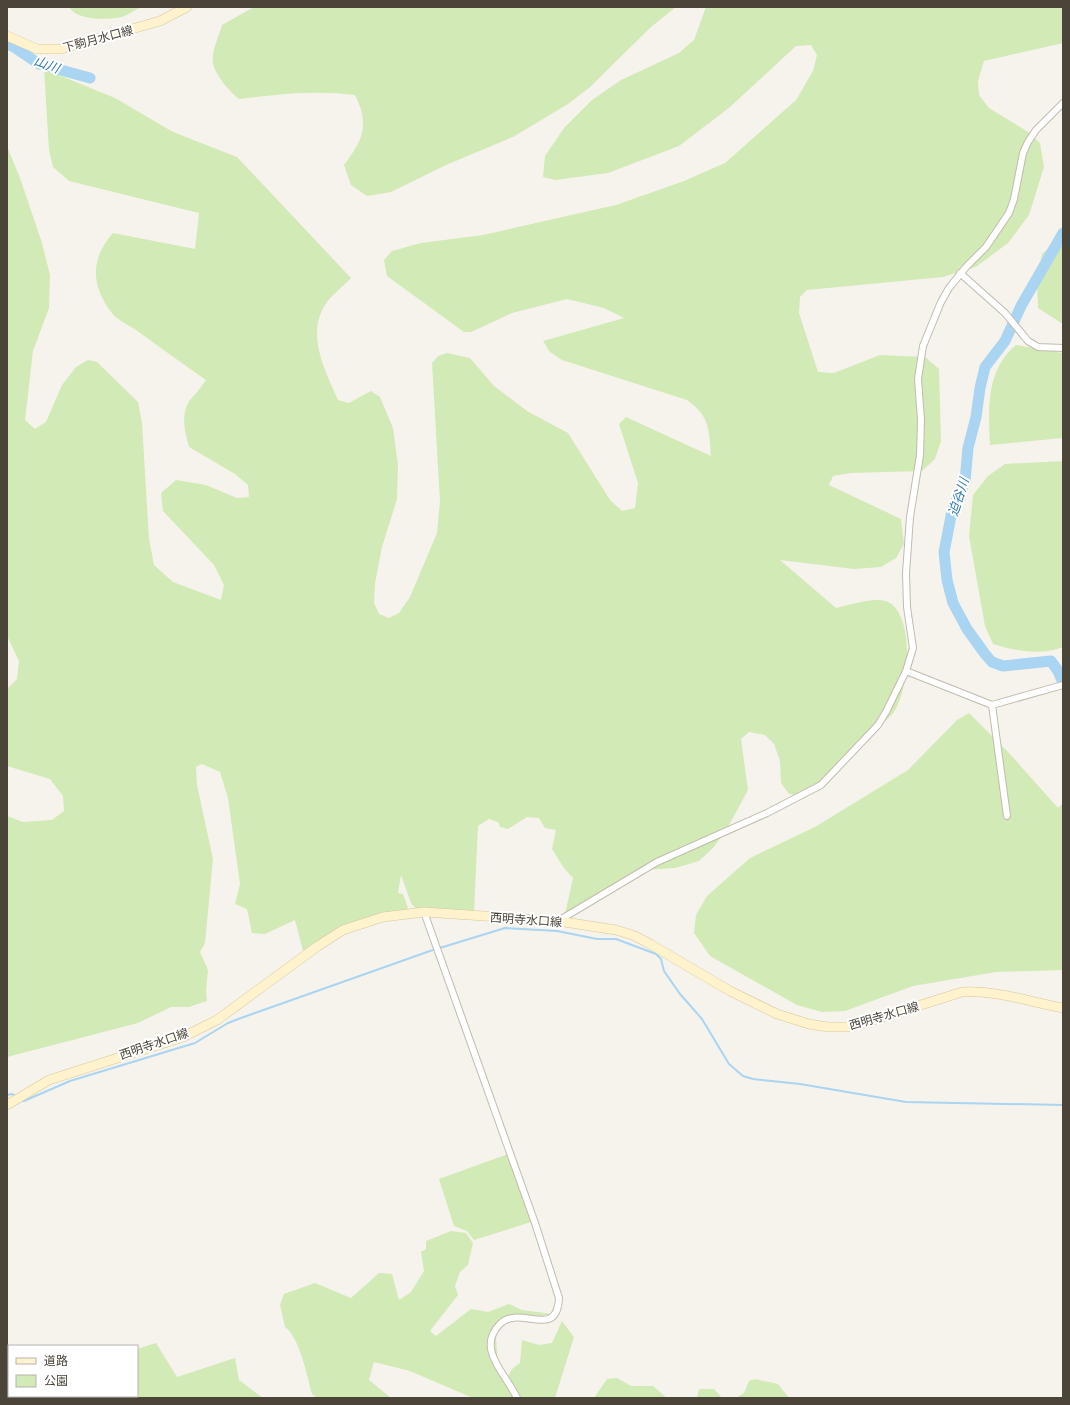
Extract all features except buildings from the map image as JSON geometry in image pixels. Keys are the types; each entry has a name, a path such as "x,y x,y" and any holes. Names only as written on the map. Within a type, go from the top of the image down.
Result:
{"main road":[{"name":"下駒月水口線","path":"7,36 37,49 61,49 160,22 187,7"},
{"name":"西明寺水口線","path":"7,1105 49,1080 183,1037 217,1020 318,946 343,930 383,916 424,912 558,921 616,930 635,936 730,991 777,1014 808,1024 828,1028 846,1028 962,992 977,991 1002,994 1063,1008"}],"street":[{"path":"558,921 657,862 768,813 821,785 878,725 906,670 913,648 906,573 910,517 920,455 921,420 918,379 923,346 941,302 960,273 986,247 1004,222 1014,199 1020,167 1028,142 1036,130 1063,103"},
{"path":"960,273 1005,313 1028,341 1038,347 1063,348"},
{"path":"906,670 992,706 1063,685"},
{"path":"992,706 1007,816"},
{"path":"424,912 538,1230 559,1298 559,1309 555,1316 550,1320 518,1317 505,1320 493,1333 490,1342 493,1360 513,1389 517,1398"}],"green space":[{"path":"69,7 141,7 122,17 101,19 79,15 73,12"},
{"path":"254,7 676,7 651,27 589,88 568,104 513,137 446,165 391,192 367,196 351,185 344,165 356,148 362,132 362,115 355,95 311,93 283,94 239,99 231,92 216,73 213,63 214,49 222,25"},
{"path":"706,7 1063,7 1063,43 984,61 978,81 979,95 989,108 1028,132 1040,143 1044,167 1029,215 1008,243 976,267 943,277 807,290 800,297 799,313 818,372 834,373 880,355 925,357 939,369 941,441 935,459 922,471 851,473 833,476 829,485 901,519 904,544 896,558 881,567 854,569 780,560 836,608 864,601 878,600 890,603 898,611 903,624 907,655 903,688 894,712 859,747 804,796 789,794 781,783 780,761 774,744 765,735 749,732 741,739 748,790 727,829 713,848 699,861 675,868 642,870 565,914 573,878 564,868 552,849 556,830 545,828 539,818 527,817 508,829 500,827 498,822 489,819 478,826 474,912 416,909 411,903 401,875 398,893 403,894 408,908 406,910 378,915 352,924 303,951 295,920 265,934 252,933 247,909 235,904 240,884 228,798 220,772 202,764 196,767 197,785 213,859 205,943 200,952 208,970 206,991 207,1001 189,1007 171,1007 138,1023 7,1057 7,816 23,822 52,820 64,811 63,796 50,779 7,766 7,689 17,679 19,661 7,636 7,146 20,178 42,243 50,275 49,308 33,351 25,420 35,429 46,422 62,385 76,367 88,360 97,362 138,402 142,423 149,539 154,565 173,582 221,600 224,585 214,565 163,511 161,493 176,480 206,485 237,498 249,497 248,485 235,474 189,447 184,423 185,411 190,400 206,380 114,315 104,302 97,282 97,262 105,243 113,233 195,249 199,213 69,181 53,167 49,150 44,69 115,98 173,132 237,157 351,278 330,298 325,305 317,328 317,340 323,365 338,400 349,403 371,391 380,397 393,428 398,465 397,499 382,547 375,583 374,603 379,614 389,618 399,613 410,597 437,533 440,501 432,363 438,356 447,353 470,358 494,386 527,411 568,433 610,500 622,511 635,508 638,483 619,424 626,417 711,456 707,424 695,406 687,400 562,360 550,352 543,341 624,318 604,308 567,299 512,313 471,332 464,332 387,276 384,260 392,251 421,243 483,235 616,205 684,181 725,163 796,100 813,71 817,55 811,45 796,46 730,107 679,146 608,173 555,180 543,177 545,156 564,128 592,100 621,80 679,53 694,40"},
{"path":"1063,235 1063,324 1038,308 1037,277 1042,254"},
{"path":"1016,345 1063,353 1063,438 990,445 989,404 994,378 1006,355"},
{"path":"1063,461 1063,647 1054,650 1028,652 993,644 985,626 969,536 973,495 988,476 1005,464"},
{"path":"969,713 1009,753 1058,808 1063,803 1063,970 996,972 913,986 845,1011 822,1012 797,1005 710,956 694,933 696,915 707,896 750,858 815,827 908,770 957,720"},
{"path":"508,1154 531,1222 474,1240 467,1231 454,1226 439,1179"},
{"path":"451,1231 466,1233 473,1243 468,1265 460,1272 455,1286 458,1295 430,1331 436,1336 471,1309 488,1312 509,1304 522,1310 552,1314 550,1316 514,1315 501,1319 496,1336 498,1371 505,1380 514,1398 473,1398 410,1371 374,1362 369,1380 391,1398 317,1398 312,1394 299,1348 290,1332 285,1327 280,1305 284,1294 315,1283 351,1298 379,1273 392,1274 399,1300 411,1292 424,1271 421,1252 426,1249 426,1241"},
{"path":"562,1321 574,1337 555,1398 521,1398 508,1376 513,1368 520,1363 522,1340 539,1345 552,1343"},
{"path":"156,1343 177,1377 235,1358 239,1380 263,1398 7,1398 7,1373 8,1397 138,1397 138,1349"},
{"path":"617,1378 631,1386 653,1386 667,1398 594,1398 607,1379"},
{"path":"755,1379 778,1384 789,1398 736,1398 744,1393 749,1381"},
{"path":"699,1389 714,1389 722,1398 697,1398"}],"waterway":[{"name":"山川","path":"7,44 39,64 90,78"},
{"name":"迫谷川","path":"1063,233 1021,306 1005,341 985,367 980,388 976,417 968,448 965,481 952,511 944,552 947,580 953,603 967,629 992,662 1003,666 1051,661 1058,671 1063,683"},
{"path":"21,1101 70,1081 195,1043 228,1023 241,1018 430,951 505,928 557,931 597,939 616,939 656,954 661,959 664,971 680,994 702,1019 729,1064 743,1076 753,1079 800,1084 906,1102 1063,1105"},
{"path":"7,1095 12,1094 16,1096"}]}
